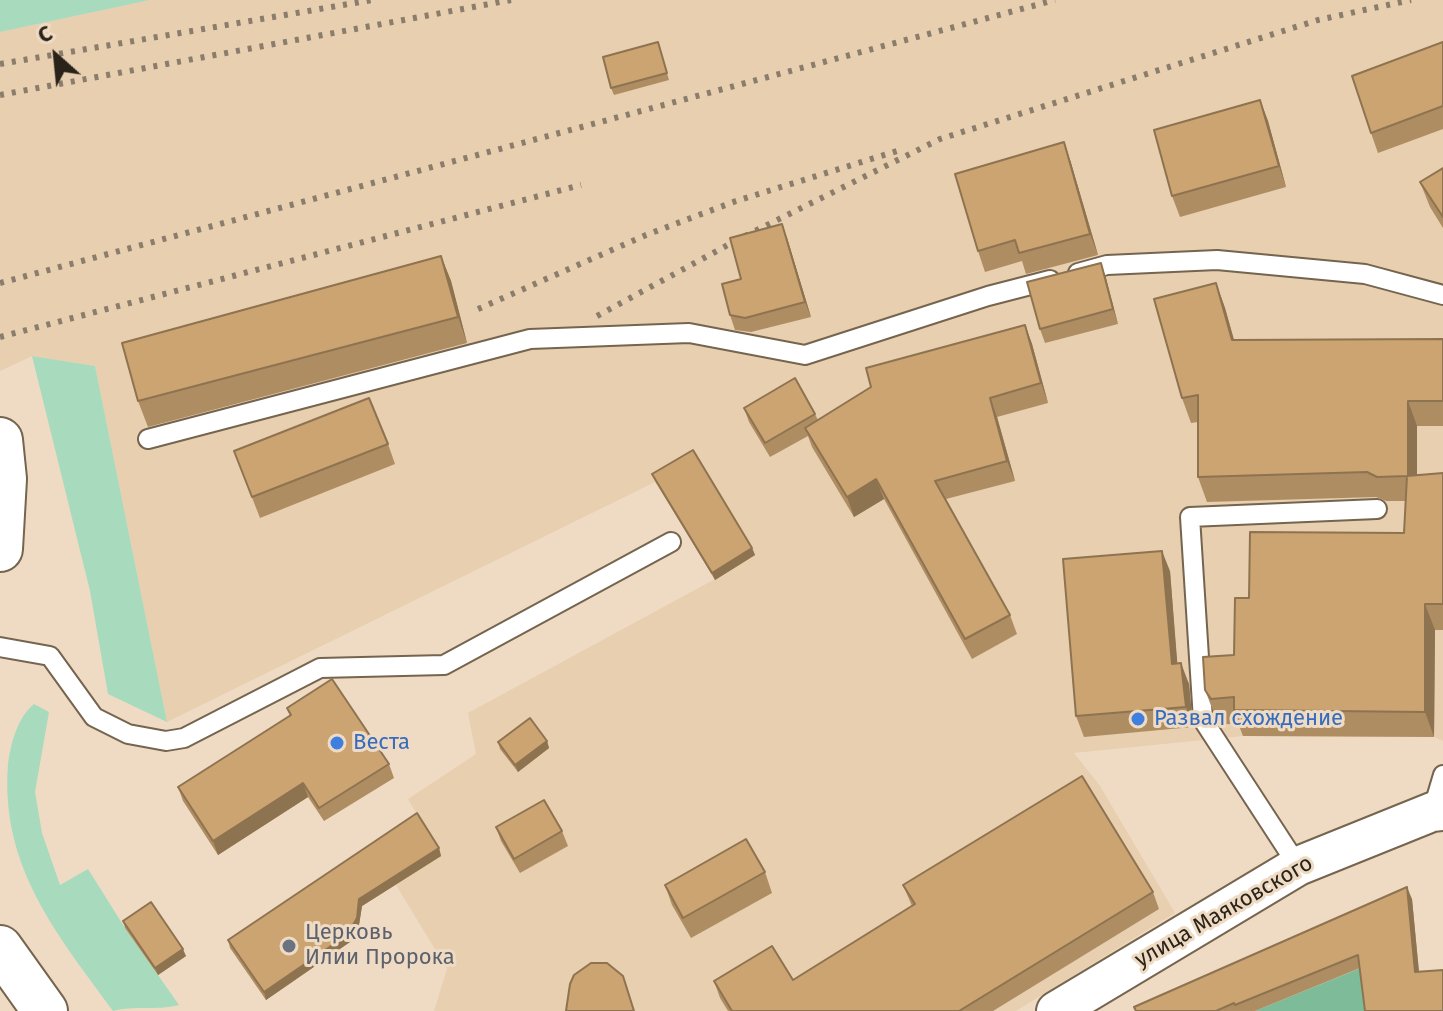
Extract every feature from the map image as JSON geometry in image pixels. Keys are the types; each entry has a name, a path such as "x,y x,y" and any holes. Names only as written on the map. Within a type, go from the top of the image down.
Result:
{"main road":[{"path":"0,440 4,479 0,549"},
{"path":"0,948 45,1011"},
{"path":"0,998 27,1011"}],"street":[{"name":"улица Маяковского","path":"1056,1011 1298,866 1438,811"}],"lane":[{"path":"148,439 530,339 689,333 805,355 988,296 1107,265 1217,260 1365,274 1443,295"},
{"path":"1298,866 1203,720 1190,517 1377,509"},
{"path":"0,647 50,656 94,717 128,734 166,741 184,738 320,668 444,665 671,542"},
{"path":"1438,811 1443,775"}],"shaded area":[{"path":"150,0 1443,0 1443,741 1434,737 1243,736 1074,753 1100,786 1175,913 1016,1011 434,1011 447,969 396,885 441,855 408,799 476,754 468,713 715,579 655,482 167,722 95,366 32,356 0,371 0,32"}],"green space":[{"path":"0,0 150,0 0,32"},
{"path":"32,356 95,366 167,722 108,694 90,591"},
{"path":"34,704 49,712 35,792 42,833 60,885 88,869 179,1005 113,1011 36,897 13,835 8,801 8,764 13,739 23,716"},
{"path":"1363,967 1368,1011 1255,1011"}],"building":[{"path":"658,42 667,73 611,88 603,57"},
{"path":"1443,42 1443,106 1371,133 1352,76"},
{"path":"1260,100 1279,166 1172,196 1154,130"},
{"path":"1064,142 1090,234 1019,253 1015,240 978,251 955,174"},
{"path":"1443,168 1443,217 1420,182"},
{"path":"782,224 805,302 745,318 730,315 722,284 741,279 730,238"},
{"path":"441,256 458,317 138,401 122,343"},
{"path":"1101,263 1113,309 1040,329 1027,282"},
{"path":"1216,283 1232,340 1443,339 1443,401 1408,401 1408,476 1377,477 1367,472 1198,477 1198,395 1182,398 1154,299"},
{"path":"1025,325 1041,383 990,398 1007,461 935,481 1010,615 965,639 876,479 847,497 805,428 871,387 866,368"},
{"path":"795,378 815,414 765,443 744,408"},
{"path":"369,398 388,444 252,497 234,451"},
{"path":"693,450 752,548 712,573 652,474"},
{"path":"1443,473 1443,604 1425,604 1425,712 1234,710 1234,697 1211,699 1205,690 1203,657 1234,655 1235,598 1249,598 1250,532 1404,533 1407,476"},
{"path":"1162,551 1172,664 1181,663 1186,707 1076,716 1063,559"},
{"path":"332,679 389,764 319,808 303,783 213,841 178,787 291,715 287,708"},
{"path":"530,718 547,741 515,765 498,742"},
{"path":"1082,776 1153,892 959,1011 732,1011 714,981 772,946 793,980 915,904 903,885"},
{"path":"544,800 562,831 514,859 496,827"},
{"path":"417,813 439,848 359,899 357,918 347,935 264,992 228,940"},
{"path":"746,839 765,872 683,918 665,885"},
{"path":"1407,887 1415,972 1443,970 1443,1011 1365,1011 1358,955 1216,1011 1136,1011 1134,1007"},
{"path":"151,902 183,949 155,968 123,921"},
{"path":"591,963 607,963 623,976 634,1011 566,1011 574,975"}],"railway":[{"path":"0,64 372,0"},
{"path":"0,95 511,0"},
{"path":"0,283 1055,0"},
{"path":"597,316 737,240 940,139 1318,20 1411,0"},
{"path":"478,309 646,235 736,201 897,151"},
{"path":"0,337 581,185"}],"place":[{"name":"Развал схождение","path":"1138,719"},
{"name":"Веста","path":"337,743"},
{"name":"Церковь Илии Пророка","path":"289,946"}]}
